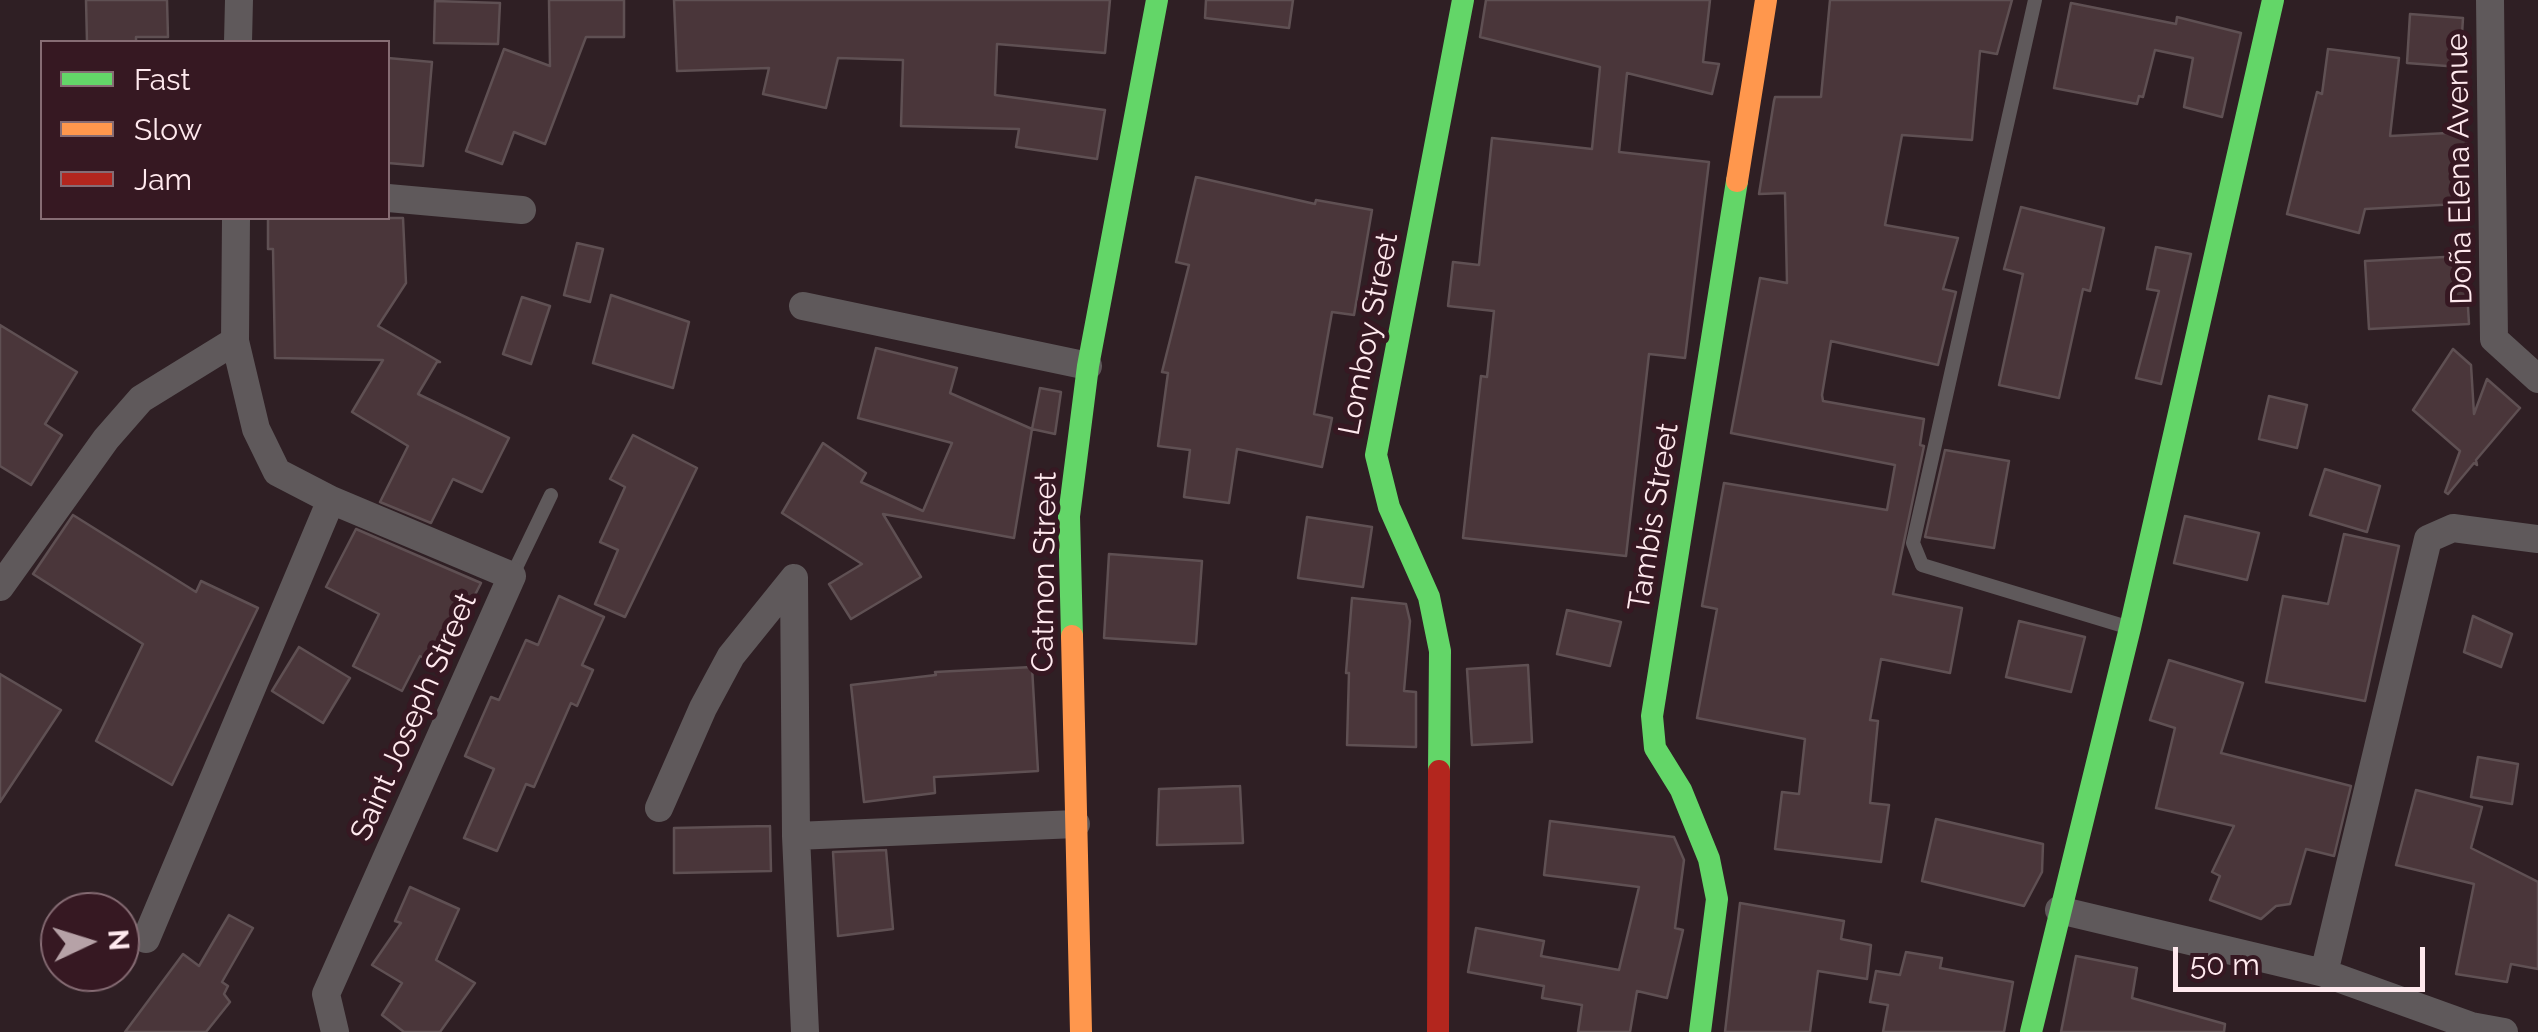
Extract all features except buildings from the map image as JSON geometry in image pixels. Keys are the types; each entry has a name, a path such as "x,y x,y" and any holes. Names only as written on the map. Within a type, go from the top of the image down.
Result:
{"street":[{"path":"238,40 239,0"},
{"name":"Catmon Street","path":"1081,1032 1069,516 1088,366 1157,0"},
{"name":"Lomboy Street","path":"1438,1032 1440,651 1428,597 1389,507 1376,455 1463,0"},
{"name":"Tambis Street","path":"1700,1032 1717,899 1709,859 1681,790 1655,748 1652,716 1766,0"},
{"path":"2032,1032 2130,628 2272,0"},
{"name":"Doña Elena Avenue","path":"2490,0 2494,339 2538,378"},
{"path":"390,198 522,210"},
{"name":"Saint Joseph Street","path":"236,220 234,342 256,428 277,472 330,500 512,576 326,994 335,1032"},
{"path":"803,306 1088,366"},
{"path":"0,586 106,439 142,398 234,342"},
{"path":"146,939 330,500"},
{"path":"2324,973 2428,539 2452,528 2538,540"},
{"path":"659,808 703,708 731,656 794,578 796,836 805,1032"},
{"path":"796,836 1076,824"},
{"path":"2059,910 2324,973 2469,1029 2504,1032"}],"lane":[{"path":"2036,0 1913,543 1922,565 2130,628"},
{"path":"512,576 551,495"}],"traffic: fast":[{"path":"1072,636 1069,516 1088,366 1157,0"},
{"path":"1439,771 1440,651 1429,597 1389,507 1376,455 1463,0"},
{"path":"2031,1032 2130,628 2273,0"},
{"path":"1700,1032 1717,899 1709,859 1681,790 1655,748 1652,716 1737,181"}],"traffic: slow":[{"path":"1737,181 1766,0"},
{"path":"1072,636 1081,1032"}],"traffic: jam":[{"path":"1438,1032 1439,771"}]}
